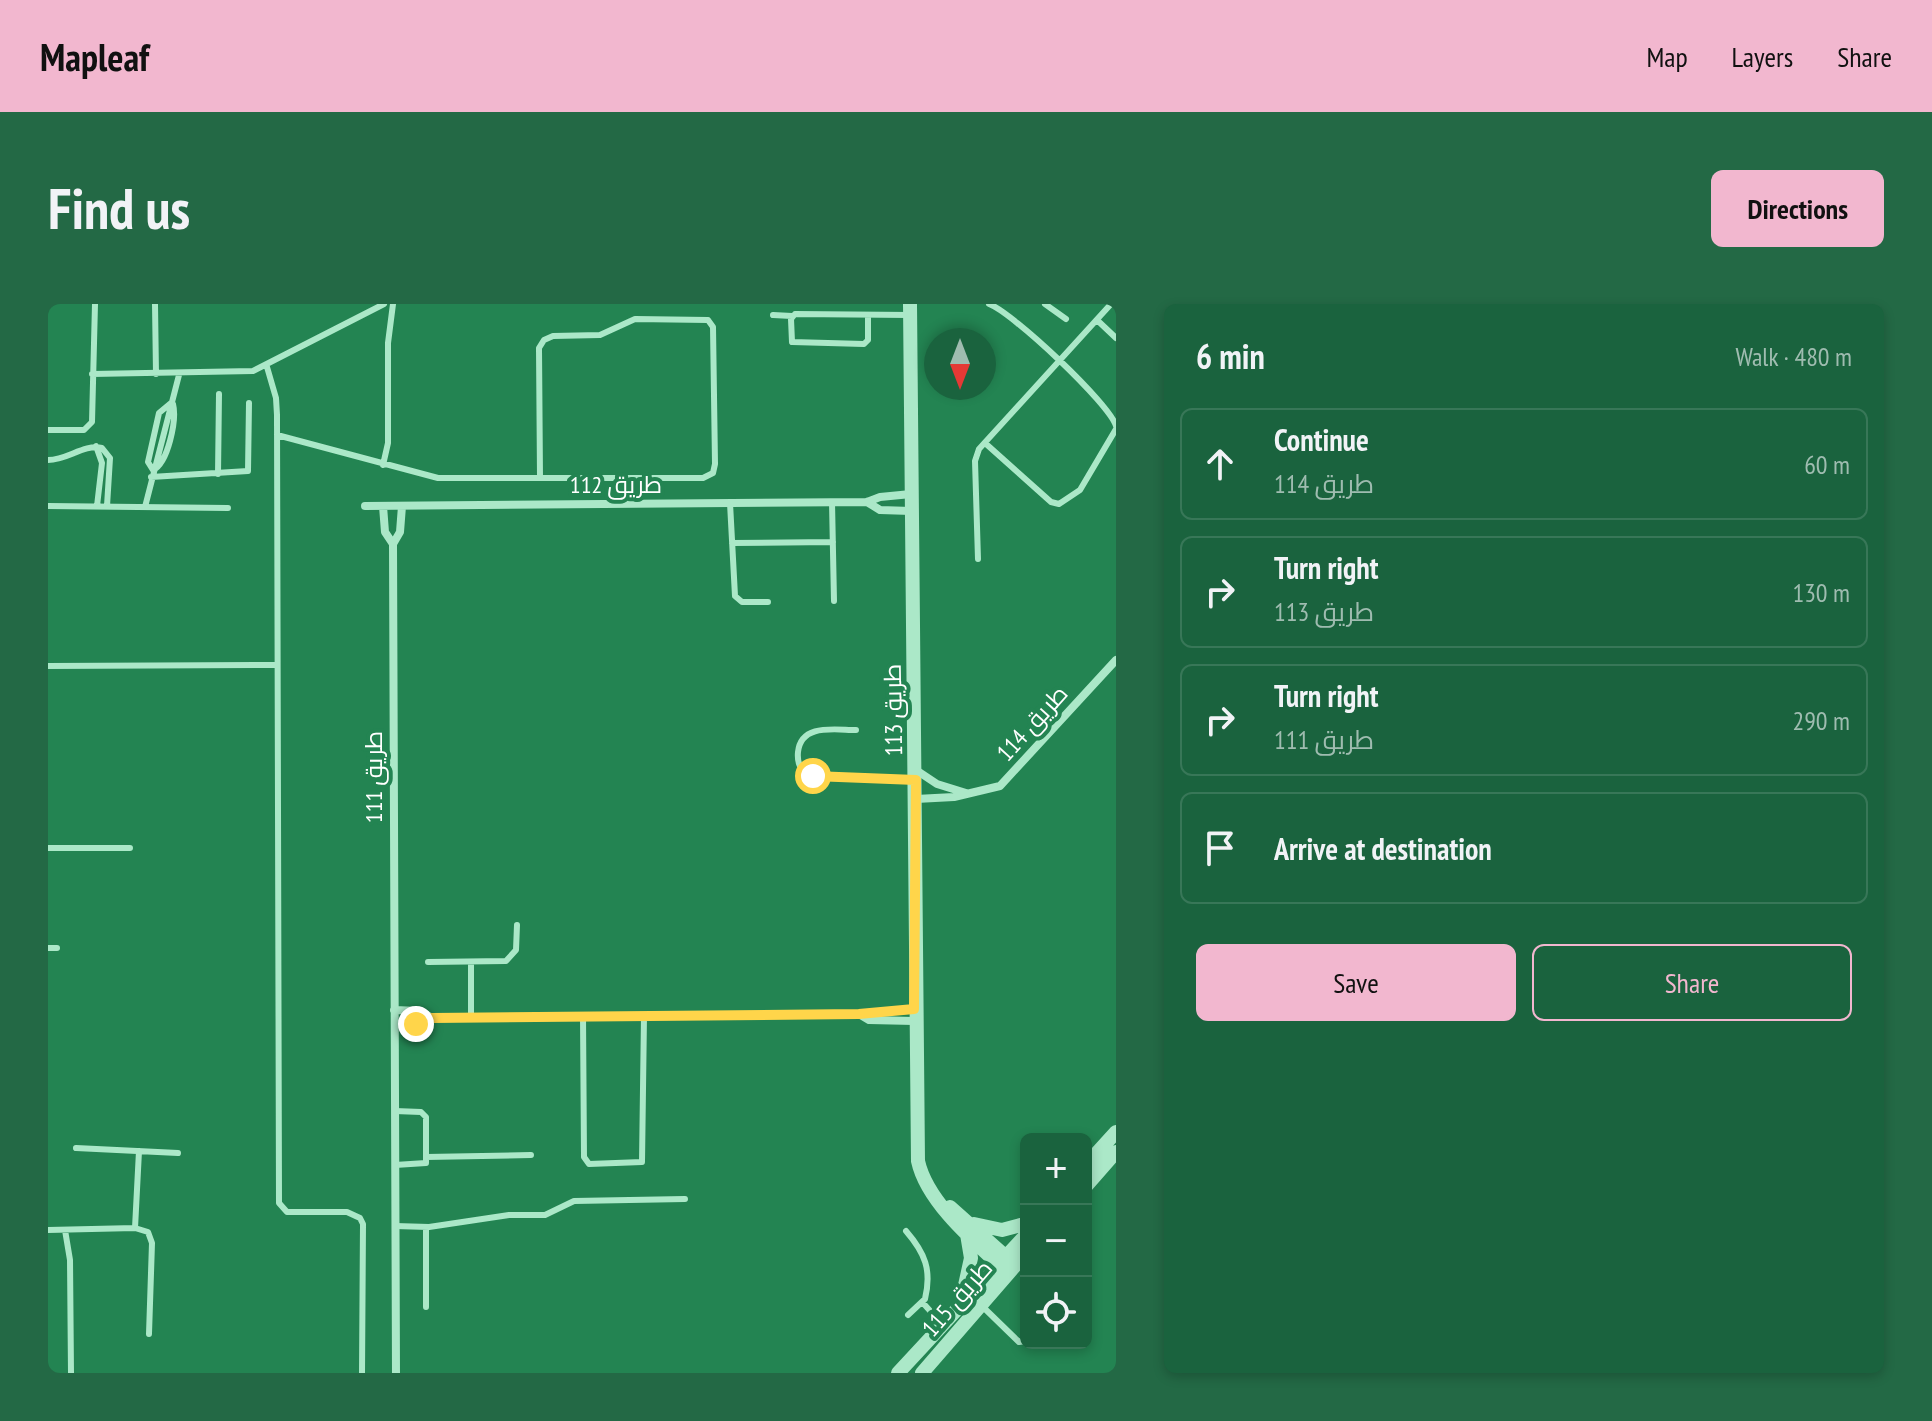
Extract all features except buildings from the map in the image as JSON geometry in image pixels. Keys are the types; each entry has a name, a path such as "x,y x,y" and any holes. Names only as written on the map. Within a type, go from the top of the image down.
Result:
{"street":[{"name":"طريق 113","path":"910,309 916,775 914,1015 918,1161 925,1181 943,1203 1001,1260"},
{"name":"طريق 112","path":"365,506 867,502 880,497 911,494"},
{"name":"طريق 112","path":"867,502 880,510 911,511"},
{"name":"طريق 111","path":"383,506 385,532 393,544"},
{"name":"طريق 111","path":"396,1373 393,544 400,532 402,506"},
{"name":"طريق 114","path":"916,799 988,790 1011,777 1116,660"},
{"path":"916,775 966,793"},
{"path":"394,1010 420,1011 432,1018"},
{"path":"395,1024 416,1024 432,1018 471,1017 914,1015"},
{"path":"1092,1158 1116,1132"},
{"path":"1092,1179 1116,1152"},
{"path":"964,1290 971,1258 969,1228 992,1230 1020,1227"},
{"name":"طريق 115","path":"941,1323 955,1314 1020,1233"},
{"name":"طريق 115","path":"898,1373 941,1323 964,1290 1001,1260 1020,1255"},
{"name":"طريق 115","path":"922,1373 980,1304 1001,1260"}],"lane":[{"path":"48,430 89,427 95,304"},
{"path":"155,304 156,374"},
{"path":"92,374 179,375 239,372 267,367 384,304"},
{"path":"383,465 388,443 388,343 393,304"},
{"path":"985,443 1051,502 1059,504 1070,500 1082,488 1116,428 1111,414 1059,361 1008,314 989,304"},
{"path":"1045,304 1066,319"},
{"path":"978,559 975,461 985,443 1111,304"},
{"path":"773,315 868,315 910,309"},
{"path":"792,316 791,339 795,344 864,344 868,340 868,315"},
{"path":"277,435 438,478 540,478 703,478 713,473 713,327 708,320 635,319 600,335 553,336 544,340 539,348 540,478"},
{"path":"1097,320 1116,338"},
{"path":"267,367 276,398 277,435 279,1203 287,1212 347,1212 360,1218 363,1224 362,1373"},
{"path":"152,474 163,461 175,414 172,403 179,375"},
{"path":"218,474 219,394"},
{"path":"145,507 152,474 149,458 159,413 172,403"},
{"path":"152,474 246,473 249,469 249,403"},
{"path":"96,446 102,463 97,506"},
{"path":"48,460 69,458 96,446 102,448 110,458 107,506"},
{"path":"832,502 834,601"},
{"path":"730,503 735,596 742,602 768,602"},
{"path":"48,506 228,508"},
{"path":"732,543 833,542"},
{"path":"48,666 277,665"},
{"path":"856,730 817,730 801,739 798,758 806,776 916,775"},
{"path":"48,848 130,848"},
{"path":"428,962 501,963 510,959 517,946 517,925"},
{"path":"48,948 57,948"},
{"path":"471,963 471,1017"},
{"path":"583,1016 584,1157 589,1164 642,1162 644,1016"},
{"path":"395,1111 425,1114 426,1157 424,1165 395,1165"},
{"path":"76,1148 178,1153"},
{"path":"135,1228 139,1151"},
{"path":"426,1157 531,1155"},
{"path":"395,1226 426,1227 509,1215 545,1215 574,1201 685,1199"},
{"path":"426,1227 426,1307"},
{"path":"48,1230 135,1228 143,1229 152,1237 149,1334"},
{"path":"65,1230 70,1260 71,1373"},
{"path":"906,1231 927,1260 923,1303 908,1315"},
{"path":"923,1303 941,1323"},
{"path":"980,1304 1020,1342"}],"route":[{"path":"416,1024 432,1018 859,1014 914,1009 916,780 813,776"}]}
